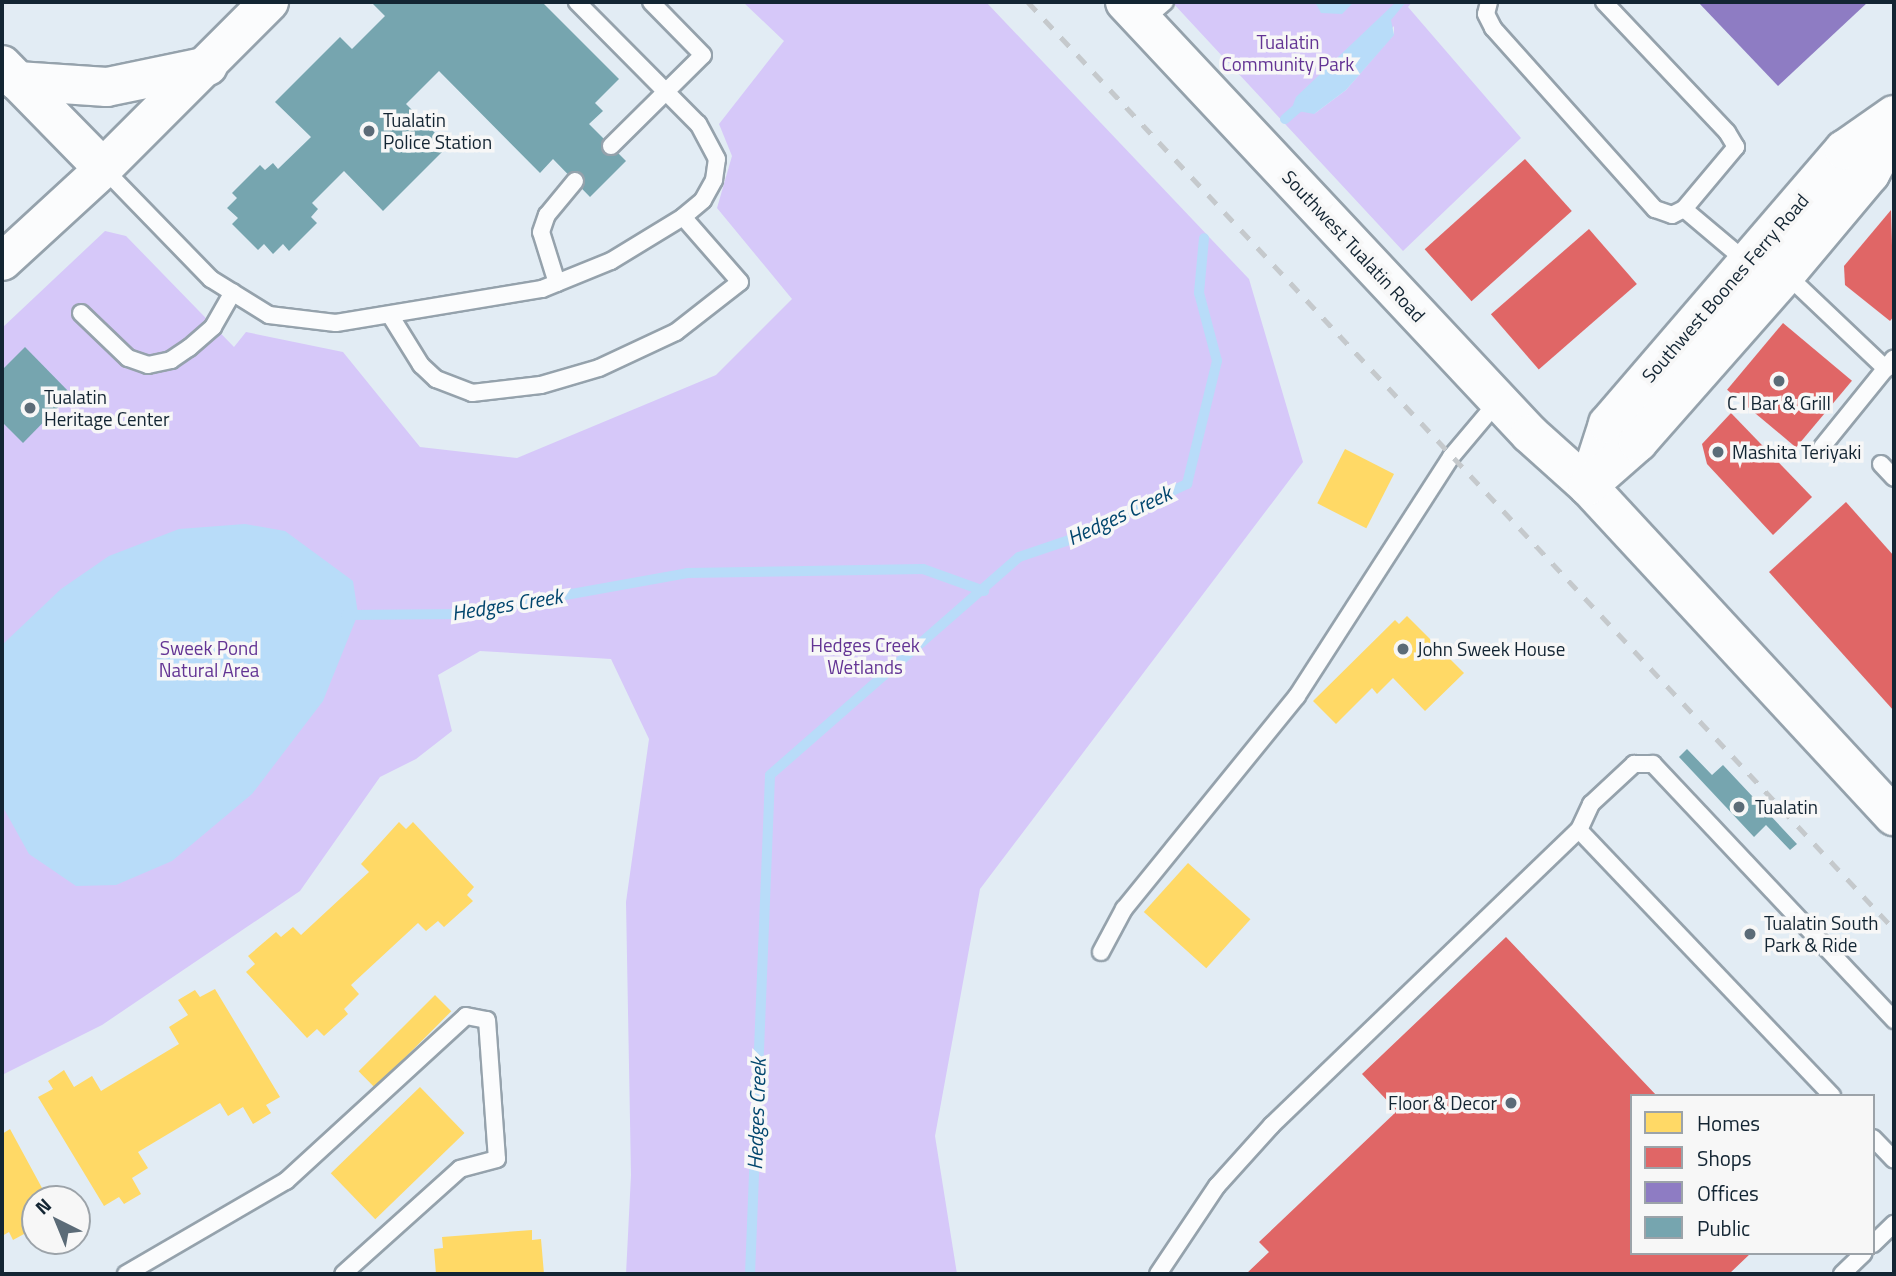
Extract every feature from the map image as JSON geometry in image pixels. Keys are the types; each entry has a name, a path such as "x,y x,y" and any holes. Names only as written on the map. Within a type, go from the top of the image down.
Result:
{"main road":[{"path":"10,73 103,167 208,66 269,2"},
{"name":"Southwest Tualatin Road","path":"1144,8 1499,400 1588,486"},
{"path":"10,73 107,88 208,66"},
{"name":"Southwest Boones Ferry Road","path":"1588,486 1608,424 1844,150 1894,115"},
{"name":"Southwest Boones Ferry Road","path":"1588,486 1638,442 1786,274 1870,174 1894,128"},
{"path":"1588,486 1894,816"}],"street":[{"path":"2,261 103,167"}],"lane":[{"path":"103,167 211,279 269,315 290,321 336,323 557,283 611,261 682,217 703,200 713,180 717,159 698,124 577,2"},
{"path":"611,146 703,55 651,2"},
{"path":"1489,2 1486,14 1493,28 1655,209 1672,215 1684,209 1733,157 1733,138 1611,4"},
{"path":"557,283 541,232 547,215 575,181"},
{"path":"1684,209 1747,262"},
{"path":"390,315 422,365 436,379 472,393 541,385 599,368 676,332 740,282 682,217"},
{"path":"1786,274 1890,363 1822,447"},
{"path":"81,313 128,358 148,365 171,360 189,348 213,327 233,292"},
{"path":"1101,952 1124,909 1297,696 1451,457 1499,400"},
{"path":"1881,464 1894,478"},
{"path":"1158,1274 1217,1186 1272,1125 1579,830 1591,804 1634,764 1653,764 1894,1020"},
{"path":"1579,830 1830,1094"},
{"path":"126,1274 286,1181 466,1016 487,1020 496,1159 460,1168 343,1274"},
{"path":"1875,1140 1894,1160"},
{"path":"1875,1242 1894,1224"},
{"path":"1842,1274 1862,1255"}],"green space":[{"path":"743,2 986,2 1249,279 1303,462 980,889 935,1136 957,1274 626,1274 631,1175 626,902 649,739 611,659 480,651 438,675 452,731 416,759 380,777 300,891 102,1025 2,1075 2,328 105,231 126,236 234,347 246,332 343,352 420,447 517,458 716,375 792,299 717,208 732,156 719,124 784,41"},
{"name":"Tualatin Community Park","path":"1172,2 1412,2 1408,7 1521,138 1403,251","holes":["1394,26 1394,34 1346,90 1314,114"]}],"water":[{"path":"1315,2 1354,2 1342,14 1321,13"},
{"path":"1396,2 1406,2 1391,20 1394,35 1346,90 1314,114 1298,111 1293,105 1296,97"},
{"path":"245,524 285,531 353,581 358,614 323,701 252,794 172,861 116,885 76,886 29,854 4,809 2,645 61,589 109,556 179,529"}],"building: Homes":[{"path":"1345,449 1394,474 1366,528 1317,503"},
{"name":"John Sweek House","path":"1407,616 1464,673 1425,711 1393,678 1377,694 1372,688 1336,724 1313,701 1395,620 1399,624"},
{"path":"399,822 406,829 413,822 474,887 467,895 473,901 444,927 438,921 426,931 418,923 351,985 359,994 344,1009 348,1014 324,1036 317,1029 307,1038 246,972 255,964 248,956 276,932 281,937 293,927 301,935 369,872 361,864"},
{"path":"1188,863 1250,919 1206,968 1144,912"},
{"path":"215,989 280,1097 266,1105 271,1113 253,1124 243,1107 228,1116 220,1103 138,1152 148,1168 132,1178 141,1194 124,1204 119,1197 104,1206 38,1097 53,1089 48,1081 64,1070 74,1087 92,1076 101,1091 179,1044 169,1027 188,1015 178,1000 195,990 200,997"},
{"path":"435,995 451,1011 375,1088 359,1071"},
{"path":"420,1087 464,1133 375,1219 331,1173"},
{"path":"10,1129 40,1185 21,1185 21,1236 13,1240 9,1232 2,1236 2,1134"},
{"path":"532,1230 532,1240 541,1239 544,1274 436,1274 434,1249 443,1248 442,1237"}],"building: Shops":[{"path":"1525,159 1572,211 1472,301 1425,249"},
{"path":"1891,210 1894,316 1890,321 1845,285 1844,266"},
{"path":"1589,229 1637,284 1539,369 1491,314"},
{"path":"1783,323 1852,381 1796,447 1727,390"},
{"path":"1731,413 1812,497 1773,535 1707,464 1702,444"},
{"path":"1846,502 1894,556 1894,711 1769,572"},
{"name":"Floor & Decor","path":"1506,937 1655,1094 1630,1094 1630,1255 1749,1255 1729,1274 1246,1274 1269,1252 1259,1242 1397,1111 1362,1074"}],"building: Offices":[{"path":"1698,2 1868,2 1778,86"}],"building: Public":[{"name":"Tualatin Police Station","path":"542,2 619,79 595,103 603,111 589,124 626,161 590,197 553,159 540,173 439,71 406,104 448,146 383,211 344,171 312,203 318,209 311,217 317,223 289,251 283,244 273,254 264,244 258,250 232,224 238,218 227,208 237,198 232,193 260,165 265,170 273,163 278,169 311,137 275,102 340,37 352,49 385,16 373,4"},
{"name":"Tualatin Heritage Center","path":"25,347 71,394 23,443 2,422 2,370"},
{"path":"1687,749 1712,775 1723,765 1797,844 1790,850 1766,825 1754,837 1679,757"}],"waterway":[{"name":"Hedges Creek","path":"1285,119 1306,101"},
{"name":"Hedges Creek","path":"750,1274 770,775 1019,557 1069,540 1187,484 1217,361 1199,293 1204,238"},
{"name":"Hedges Creek","path":"346,615 460,614 687,573 923,569 984,591"}],"railway":[{"path":"1028,2 1894,929"}],"place":[{"name":"Tualatin Police Station","path":"369,131"},
{"name":"C I Bar & Grill","path":"1779,381"},
{"name":"Tualatin Heritage Center","path":"30,408"},
{"name":"Mashita Teriyaki","path":"1718,452"},
{"name":"John Sweek House","path":"1403,649"},
{"name":"Tualatin","path":"1739,807"},
{"name":"Tualatin South Park & Ride","path":"1750,934"},
{"name":"Floor & Decor","path":"1511,1103"}],"park label":[{"name":"Hedges Creek Wetlands","path":"865,656"},
{"name":"Sweek Pond Natural Area","path":"209,659"}]}
